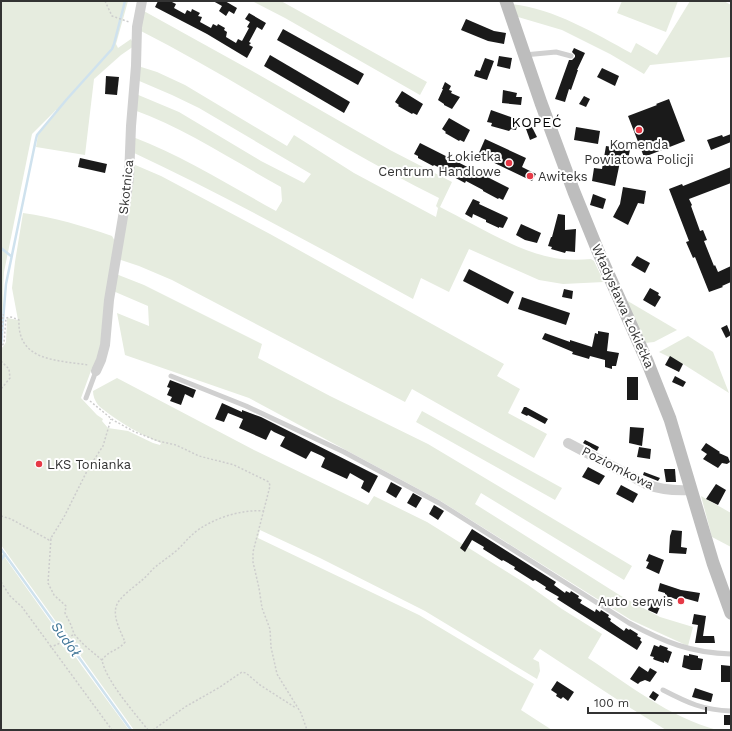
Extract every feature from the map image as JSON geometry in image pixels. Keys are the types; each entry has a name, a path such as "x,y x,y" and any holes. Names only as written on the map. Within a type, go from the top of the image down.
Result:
{"street":[{"name":"Skotnica","path":"97,369 105,345 109,300 128,185 130,126 136,66 138,24 142,1"},
{"name":"Władysława Łokietka","path":"506,1 574,192 662,396 692,490 713,563 731,613"},
{"name":"Poziomkowa","path":"568,443 646,484 659,489 682,491 692,490"}],"lane":[{"path":"524,55 556,52 571,56"},
{"path":"86,398 97,369"},
{"path":"171,376 246,406 337,448 432,499 629,623 656,638 691,649 731,654"},
{"path":"663,690 697,706 731,712"}],"path":[{"path":"105,1 112,16 138,24"},
{"path":"1,343 2,315 6,315 7,317 19,320 19,328 23,342 28,348 37,354 53,361 97,369"},
{"path":"1,349 4,342 7,317"},
{"path":"1,361 9,368 11,373 10,378 1,389"},
{"path":"86,398 112,418 135,432 208,458 234,465 264,478 269,482 270,486 253,552 253,562 260,588 262,608 270,630 277,674 301,713 307,730"},
{"path":"112,418 103,446 88,469 64,517 51,538 48,583 54,595 66,606 65,613 74,634 84,645 102,660 114,685 148,730"},
{"path":"102,660 105,654 121,647 125,642 117,623 115,613 116,606 119,601 153,569 176,551 193,533 209,524 242,511 264,511"},
{"path":"1,516 12,519 49,540 51,538"},
{"path":"1,582 10,596 22,607 112,730"},
{"path":"53,651 64,639 74,634"},
{"path":"50,647 57,646"},
{"path":"153,730 185,707 220,687 242,672 246,673 260,685 298,709"}],"shaded area":[{"path":"1,1 128,1 116,44 118,48 131,39 134,46 121,55 94,79 85,155 36,147 38,135 58,111 56,110 32,134 4,272 3,325 1,342"},
{"path":"252,1 281,1 427,82 420,95 285,18"},
{"path":"622,1 678,1 666,32 617,13"},
{"path":"690,1 724,1 731,5 731,57 650,65 644,74 610,54 562,30 518,17 512,4 559,16 631,53 636,43 657,55"},
{"path":"142,10 390,150 452,182 440,207 499,238 530,251 561,259 591,259 594,261 604,282 563,284 539,280 469,249 449,292 421,278 413,299 239,205 132,152 133,137 188,162 276,211 282,201 281,187 190,135 153,117 134,110 136,94 179,112 261,161 304,183 311,174 199,108 137,80 138,66 157,72 185,85 287,146 294,135 354,173 436,217 438,208 436,206 439,198 363,158 214,71 139,30"},
{"path":"133,164 161,176 270,234 504,364 497,376 520,389 508,413 547,434 534,458 412,389 405,402 172,280 118,259"},
{"path":"23,213 57,219 112,236 116,243 102,349 94,368 92,368 81,398 97,415 103,419 102,421 108,428 128,431 153,443 160,445 161,443 137,432 98,405 93,391 117,378 254,450 368,505 374,496 427,522 528,585 562,609 602,634 588,658 666,709 699,724 717,730 666,730 540,649 533,659 539,662 540,671 537,679 425,611 320,558 260,530 258,538 419,615 534,684 521,710 552,730 134,730 1,545 1,350 6,342 7,318 18,320 12,288"},
{"path":"116,274 144,285 262,344 258,358 330,396 428,444 632,566 624,580 481,493 475,504 621,596 660,617 693,627 688,646 631,620 439,500 249,398 125,355 117,313 149,326 148,306 113,291"},
{"path":"626,300 677,330 654,342 645,343"},
{"path":"688,336 713,352 729,393 683,364 659,352"},
{"path":"422,411 562,488 555,500 416,422"},
{"path":"701,496 731,513 731,547 712,537"},
{"path":"1,552 82,666 129,730 1,730"}],"building":[{"path":"158,1 170,1 176,4 174,8 185,14 187,10 191,12 192,9 200,13 198,16 202,17 200,22 211,28 213,24 217,26 218,24 225,28 224,30 227,32 226,37 236,43 238,39 242,41 249,28 247,27 250,22 245,19 249,13 266,23 262,30 257,27 249,42 251,43 249,45 253,47 247,58 207,34 155,7"},
{"path":"213,1 225,1 237,8 234,14 229,11 226,16 219,11 222,6"},
{"path":"466,19 494,31 506,33 504,44 488,41 461,30"},
{"path":"283,29 364,74 358,85 277,40"},
{"path":"574,48 585,53 577,70 571,90 569,89 565,102 555,99 569,60 572,60 575,57 572,52"},
{"path":"270,55 350,102 344,113 264,66"},
{"path":"499,56 512,58 510,69 497,66"},
{"path":"485,58 494,61 487,80 474,76 476,70 480,71"},
{"path":"602,68 619,76 615,86 597,77"},
{"path":"106,76 119,77 117,95 105,94"},
{"path":"445,82 451,86 449,90 452,91 451,93 460,97 452,109 438,100"},
{"path":"503,90 517,93 516,97 522,97 521,105 502,103"},
{"path":"402,91 423,104 417,115 412,114 398,106 399,105 395,102"},
{"path":"584,96 590,99 586,107 579,104"},
{"path":"669,99 685,141 644,157 628,116"},
{"path":"491,110 519,120 516,130 511,129 509,131 491,126 492,123 487,122"},
{"path":"449,118 470,130 464,142 459,141 445,133 446,132 442,129"},
{"path":"532,127 537,137 530,140 526,129"},
{"path":"576,127 600,131 598,144 574,140"},
{"path":"731,134 731,142 711,150 707,140 722,135 723,137"},
{"name":"Łokietka Centrum Handlowe","path":"485,139 526,158 522,167 536,174 532,181 478,155"},
{"path":"420,143 509,188 503,200 498,199 466,181 465,183 450,175 451,173 418,158 418,156 414,154"},
{"path":"606,146 630,150 627,163 620,162 615,186 592,181 594,168 602,169"},
{"path":"80,158 107,164 105,173 78,167"},
{"path":"731,167 731,183 689,199 700,231 703,230 707,240 704,241 714,266 715,265 718,272 731,266 731,282 722,286 723,287 709,292 695,257 693,258 686,242 689,241 669,189 682,184 683,186"},
{"path":"623,187 646,191 644,204 638,203 628,225 613,217 620,204"},
{"path":"593,194 606,199 603,209 590,205"},
{"path":"473,199 480,202 479,204 507,217 508,218 503,228 499,228 486,222 486,220 473,214 472,218 465,214"},
{"path":"558,214 565,215 565,230 576,229 575,252 566,251 565,253 551,249 552,247 548,246"},
{"path":"521,224 541,233 537,243 525,240 516,235"},
{"path":"637,256 650,263 645,273 631,265"},
{"path":"469,269 514,292 508,304 463,281"},
{"path":"650,288 659,293 658,295 661,297 655,307 643,300"},
{"path":"564,289 573,291 572,299 562,297"},
{"path":"522,297 570,313 566,325 518,309"},
{"path":"727,325 731,335 726,338 721,328"},
{"path":"598,331 609,333 607,351 619,353 616,366 612,366 612,369 605,367 605,360 590,356 589,359 572,354 573,352 542,339 545,333 570,342 570,340 592,347 595,333 598,334"},
{"path":"670,356 683,364 679,372 665,365"},
{"path":"675,376 686,382 683,387 672,382"},
{"path":"627,377 638,377 638,400 627,400"},
{"path":"170,380 196,390 193,398 185,394 181,405 170,401 172,397 167,395 170,388 167,387"},
{"path":"222,403 242,412 242,410 261,417 378,476 369,493 361,488 364,481 350,473 347,479 321,467 325,458 322,456 311,451 306,459 280,446 285,437 271,430 266,440 239,428 243,419 228,413 224,422 215,419"},
{"path":"524,407 548,419 545,424 521,413"},
{"path":"630,427 644,428 642,446 629,443"},
{"path":"585,440 599,447 597,451 583,443"},
{"path":"706,443 720,452 719,453 728,457 730,462 727,464 722,463 718,468 703,459 707,454 701,450"},
{"path":"639,447 651,449 650,459 637,457"},
{"path":"588,467 605,476 599,485 582,477"},
{"path":"664,469 675,469 676,482 666,482"},
{"path":"644,472 660,478 658,481 643,475"},
{"path":"391,482 402,488 396,498 386,492"},
{"path":"716,484 726,490 718,505 706,499"},
{"path":"621,485 638,494 633,503 616,494"},
{"path":"413,493 422,498 416,508 407,503"},
{"path":"434,505 444,511 438,520 429,514"},
{"path":"472,529 556,582 554,585 565,593 566,591 570,593 571,591 579,596 578,598 582,600 580,603 595,612 596,609 600,612 601,610 609,615 608,617 611,619 610,621 624,631 626,628 638,634 637,636 641,638 640,640 642,642 637,650 557,599 559,597 545,589 546,587 514,569 515,567 503,560 502,561 472,540 465,552 460,548"},
{"path":"672,530 682,531 681,547 687,548 686,554 669,553 670,536"},
{"path":"649,554 664,560 659,574 646,568 649,562 646,561"},
{"path":"660,583 681,590 700,593 698,602 680,597 679,600 665,596 665,593 658,591"},
{"path":"651,603 660,607 657,614 648,610"},
{"path":"694,614 706,616 703,636 714,636 715,643 695,643 698,625 692,624"},
{"path":"654,645 659,647 660,645 668,648 667,650 672,652 668,663 655,660 653,659 654,657 650,656"},
{"path":"689,654 703,659 701,670 691,670 682,667 684,655 689,656"},
{"path":"721,665 731,666 731,682 721,682"},
{"path":"639,666 648,672 650,668 657,672 650,682 645,680 638,684 630,679"},
{"path":"557,681 574,692 568,701 563,697 561,699 556,696 557,694 551,690"},
{"path":"695,688 713,694 711,702 692,697"},
{"path":"653,691 659,695 655,701 649,697"},
{"path":"724,715 731,715 731,725 724,725"}],"waterway":[{"path":"1,345 6,284 37,135 112,49 125,1"},
{"path":"1,248 11,256"},
{"name":"Sudół","path":"1,549 131,730"},
{"name":"Sudół","path":"1,560 5,554"}],"place":[{"name":"Komenda Powiatowa Policji","path":"639,130"},
{"name":"Łokietka Centrum Handlowe","path":"509,163"},
{"name":"Awiteks","path":"530,176"},
{"name":"LKS Tonianka","path":"39,464"},
{"name":"Auto serwis","path":"681,601"}],"district":[{"name":"KOPEĆ","path":"537,122"}]}
